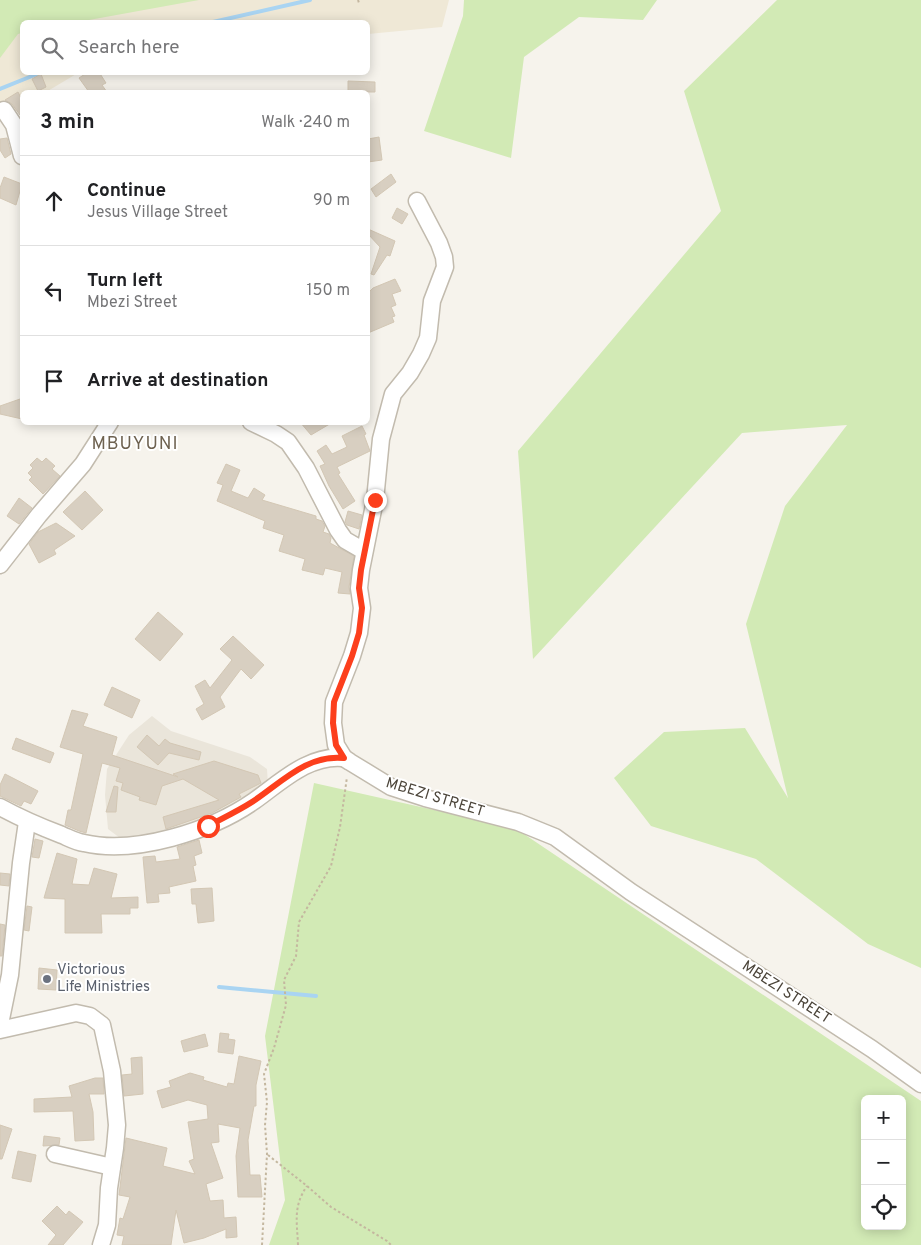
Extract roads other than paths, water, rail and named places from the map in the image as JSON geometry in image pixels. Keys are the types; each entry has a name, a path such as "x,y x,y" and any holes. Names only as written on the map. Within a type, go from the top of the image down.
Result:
{"street":[{"path":"4,110 14,125 20,148"},
{"path":"347,760 336,745 333,723 334,702 359,633 362,608 359,588 364,551 374,508 381,439 394,394 414,367 428,338 432,302 445,267 439,243 417,201"},
{"path":"0,565 39,515 83,464 108,425"},
{"path":"269,427 285,438 297,454 345,540 364,551"},
{"path":"0,807 28,822 83,843 108,847 127,846 174,837 208,826 252,803 306,764 322,758 347,760"},
{"name":"MBEZI STREET","path":"347,760 392,787 425,798 518,822 555,838 631,892 872,1049 921,1084"},
{"path":"0,1024 10,975 20,873 28,822"},
{"path":"0,1030 76,1013 90,1016 102,1025 112,1070 117,1125 109,1188 107,1225 102,1245"},
{"path":"56,1154 112,1167"}],"waterway":[{"path":"222,20 310,0"},
{"path":"0,89 35,75"},
{"path":"219,987 316,996"}],"place":[{"name":"Victorious Life Ministries","path":"47,979"}],"district":[{"name":"MBUYUNI","path":"135,444"}]}
